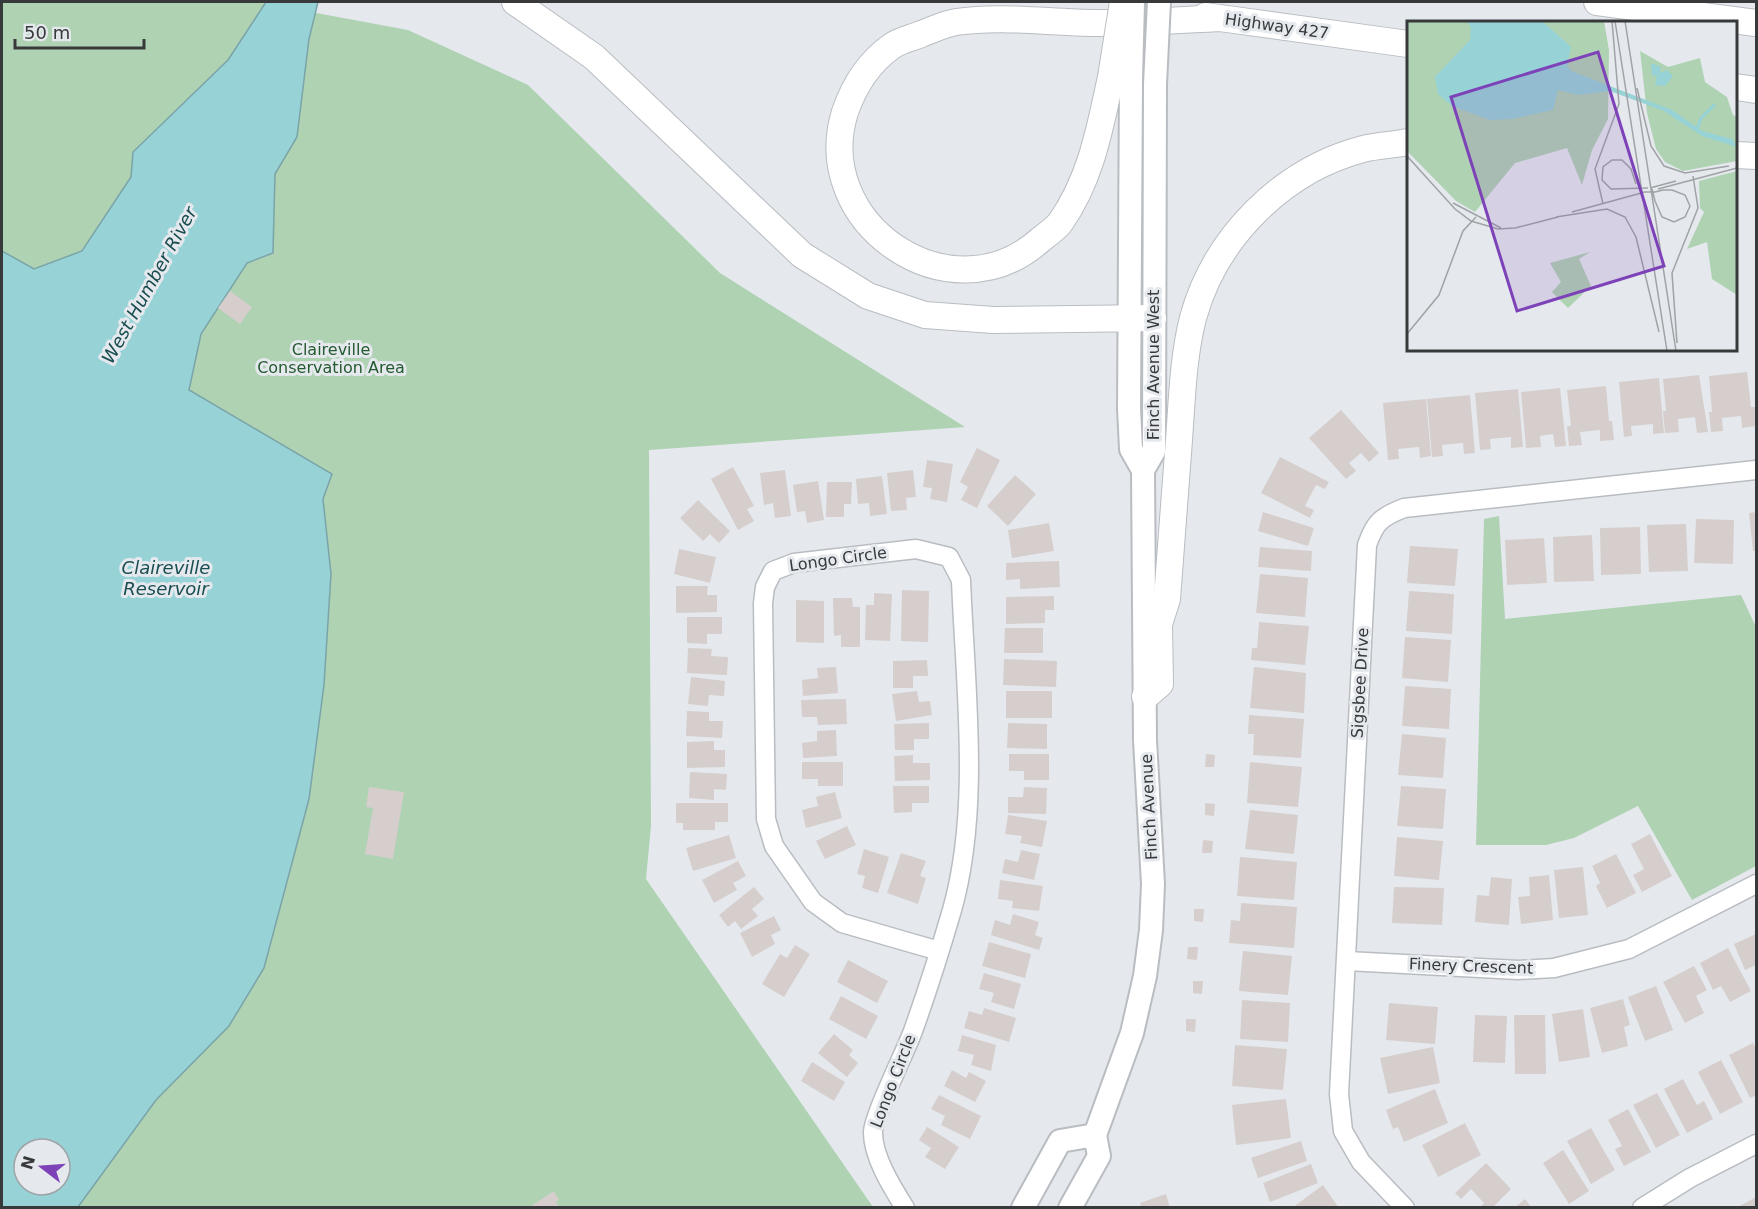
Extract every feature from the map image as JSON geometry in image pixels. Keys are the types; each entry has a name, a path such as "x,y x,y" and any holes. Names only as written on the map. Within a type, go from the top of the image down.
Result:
{"highway":[{"path":"515,2 594,57 802,255 868,296 925,315 993,320 1141,318"},
{"name":"Highway 427","path":"1110,2 1407,44"},
{"path":"1123,2 1121,79 1090,169 1059,224 1026,252 994,266 970,270 942,268 902,252 875,232 859,212 845,182 839,145 841,126 851,93 864,72 892,45 954,22 1016,18 1096,23 1221,18"},
{"path":"1597,2 1756,23"},
{"path":"1737,87 1756,90"},
{"path":"1145,697 1160,684 1159,624 1167,599 1185,371 1193,320 1208,278 1218,259 1257,210 1301,175 1363,149 1407,142"},
{"path":"1737,155 1756,156"}],"main road":[{"name":"Finch Avenue West","path":"1133,2 1121,79 1141,318 1154,404 1154,451 1143,470"},
{"name":"Finch Avenue West","path":"1143,470 1131,449 1129,408 1141,318 1159,2"},
{"name":"Finch Avenue","path":"1070,1208 1099,1156 1095,1135 1132,1033 1149,950 1153,884 1145,697 1143,470"},
{"path":"1023,1208 1060,1142 1095,1135"}],"street":[{"name":"Sigsbee Drive","path":"1405,1208 1361,1162 1343,1131 1339,1094 1367,545 1371,533 1382,517 1404,508 1756,470"},
{"name":"Longo Circle","path":"904,1208 878,1155 872,1131 913,1030 939,951 952,909 964,856 967,745 961,580 949,557 916,549 794,563 773,571 765,587 763,603 766,819 774,846 813,902 842,922 939,951"},
{"name":"Finery Crescent","path":"1347,961 1518,970 1554,968 1629,949 1756,884"},
{"path":"1642,1208 1690,1178 1756,1144"}],"green space":[{"name":"Claireville Conservation Area","path":"2,2 257,2 408,30 528,85 720,273 965,427 649,450 651,826 646,879 873,1207 2,1208"},
{"path":"1499,516 1505,619 1741,595 1756,627 1756,866 1692,900 1638,806 1574,838 1546,845 1476,845 1484,519"}],"water":[{"name":"Claireville Reservoir","path":"266,2 318,2 309,39 297,137 275,174 273,253 247,263 201,334 189,390 332,474 323,499 331,574 324,685 309,799 264,968 229,1026 156,1100 78,1207 2,1207 2,251 34,269 82,251 131,177 133,152 228,60"}],"building":[{"path":"230,291 252,307 240,324 218,308"},
{"path":"1747,372 1751,407 1756,407 1756,426 1742,428 1741,416 1722,418 1723,431 1711,432 1709,376"},
{"path":"1699,375 1708,432 1697,433 1695,417 1678,419 1679,432 1665,433 1663,411 1666,411 1663,379"},
{"path":"1659,378 1664,433 1653,434 1653,424 1631,426 1632,436 1624,437 1619,382"},
{"path":"1606,386 1609,421 1612,421 1614,440 1600,441 1600,430 1580,432 1582,445 1569,446 1567,426 1571,426 1567,390"},
{"path":"1560,388 1566,446 1555,447 1553,434 1540,436 1541,447 1526,448 1521,392"},
{"path":"1518,389 1523,447 1511,448 1511,437 1490,439 1491,449 1480,450 1475,393"},
{"path":"1470,395 1475,453 1464,454 1463,443 1442,445 1443,456 1432,457 1427,399"},
{"path":"1426,399 1431,456 1420,458 1419,447 1398,449 1399,459 1388,460 1383,403"},
{"path":"1341,410 1379,453 1369,462 1361,453 1349,463 1356,471 1346,479 1309,438"},
{"path":"977,448 1000,460 977,508 961,500 968,487 960,482"},
{"path":"1280,457 1329,482 1325,489 1316,485 1305,506 1314,510 1310,518 1261,493"},
{"path":"927,460 953,464 947,502 930,499 932,488 923,487"},
{"path":"733,467 754,506 747,509 754,521 738,530 711,479"},
{"path":"785,470 791,516 775,518 773,503 764,505 760,473"},
{"path":"913,470 916,497 906,498 907,510 891,511 887,473"},
{"path":"1015,475 1036,494 1008,526 987,506"},
{"path":"882,476 887,514 870,516 869,503 858,504 856,479"},
{"path":"818,481 824,520 807,523 805,511 797,512 793,485"},
{"path":"827,482 852,482 851,504 844,504 844,517 826,517"},
{"path":"698,500 730,531 719,543 710,534 703,541 680,518"},
{"path":"1263,512 1314,528 1308,546 1258,531"},
{"path":"1756,512 1756,551 1753,551 1749,513"},
{"path":"1696,519 1734,520 1733,564 1694,563"},
{"path":"1049,523 1054,551 1012,558 1008,530"},
{"path":"1686,524 1688,571 1649,572 1647,525"},
{"path":"1640,527 1641,574 1601,575 1600,528"},
{"path":"1592,535 1594,581 1554,582 1553,537"},
{"path":"1544,538 1547,583 1507,585 1505,540"},
{"path":"1410,546 1458,549 1455,586 1407,583"},
{"path":"1260,547 1312,551 1311,571 1258,567"},
{"path":"679,549 716,557 710,583 674,574"},
{"path":"1059,561 1060,587 1020,589 1020,579 1006,580 1006,563"},
{"path":"1260,574 1308,578 1305,617 1256,613"},
{"path":"676,586 708,586 707,595 717,595 717,612 676,613"},
{"path":"902,590 929,591 928,642 901,641"},
{"path":"1409,591 1454,594 1452,634 1406,631"},
{"path":"874,593 892,594 890,641 865,640 866,605 874,605"},
{"path":"1054,596 1054,610 1045,610 1045,623 1006,624 1006,597"},
{"path":"833,598 852,598 853,607 860,607 860,647 841,647 841,635 834,636"},
{"path":"796,600 824,601 824,643 796,642"},
{"path":"687,617 722,617 722,634 707,634 707,644 687,643"},
{"path":"1259,622 1309,626 1305,665 1251,660 1252,648 1257,648"},
{"path":"1005,628 1043,628 1043,653 1004,653"},
{"path":"1405,637 1451,640 1448,682 1402,678"},
{"path":"688,648 712,649 711,656 728,657 727,675 687,673"},
{"path":"1004,659 1057,661 1056,687 1003,685"},
{"path":"927,660 928,676 913,676 913,688 893,688 893,661"},
{"path":"836,667 838,693 803,696 802,680 818,678 817,668"},
{"path":"1254,667 1306,673 1304,713 1250,708"},
{"path":"691,677 725,681 724,696 709,695 708,706 688,704"},
{"path":"1405,686 1451,689 1449,729 1402,726"},
{"path":"917,691 919,702 930,701 932,715 896,721 892,694"},
{"path":"1006,691 1052,691 1052,718 1006,718"},
{"path":"846,699 847,724 818,725 817,717 802,717 801,700"},
{"path":"687,711 709,712 709,721 723,721 722,738 686,736"},
{"path":"1249,715 1304,719 1301,758 1253,755 1254,734 1248,734"},
{"path":"929,723 929,739 914,739 914,750 895,750 894,724"},
{"path":"1008,723 1047,724 1047,749 1007,748"},
{"path":"836,730 837,756 803,758 802,743 817,741 817,731"},
{"path":"1402,734 1446,738 1443,778 1398,775"},
{"path":"714,741 714,750 725,750 725,767 687,768 687,742"},
{"path":"1009,754 1049,754 1049,780 1024,780 1024,771 1009,771"},
{"path":"1206,754 1215,755 1214,767 1205,767"},
{"path":"913,755 913,763 930,763 930,780 895,781 894,756"},
{"path":"802,762 843,762 843,786 818,786 818,779 802,779"},
{"path":"1250,762 1302,767 1298,807 1247,803"},
{"path":"690,772 727,774 726,790 714,789 714,800 689,798"},
{"path":"893,786 929,786 929,803 912,803 912,812 894,813"},
{"path":"1401,786 1446,789 1443,829 1397,826"},
{"path":"369,787 404,792 393,859 365,854 373,808 366,807"},
{"path":"1024,787 1047,788 1046,814 1008,813 1008,797 1023,797"},
{"path":"835,792 842,818 806,828 802,810 818,806 816,797"},
{"path":"676,803 728,803 728,822 715,822 715,830 683,830 683,823 676,823"},
{"path":"1205,803 1215,804 1214,816 1205,815"},
{"path":"1250,810 1298,815 1294,854 1245,849"},
{"path":"1008,815 1047,821 1042,847 1020,843 1022,836 1005,834"},
{"path":"847,826 856,845 825,859 816,841"},
{"path":"1650,834 1672,876 1642,892 1633,875 1644,869 1631,844"},
{"path":"729,835 736,858 693,871 686,848"},
{"path":"1397,837 1443,841 1439,880 1394,876"},
{"path":"1203,840 1213,841 1212,853 1202,853"},
{"path":"864,849 889,857 878,893 862,888 865,876 857,874"},
{"path":"1021,850 1040,854 1034,880 1002,873 1005,859 1018,862"},
{"path":"901,853 926,861 920,876 926,878 918,904 887,893"},
{"path":"1616,854 1636,893 1607,908 1596,886 1600,883 1592,866"},
{"path":"1240,857 1297,862 1294,900 1237,896"},
{"path":"738,861 746,876 733,883 737,890 714,903 702,880"},
{"path":"1583,867 1588,915 1559,918 1554,870"},
{"path":"1549,875 1553,920 1521,924 1518,897 1530,896 1529,877"},
{"path":"1491,877 1512,879 1509,925 1475,922 1477,895 1489,896"},
{"path":"1000,880 1043,886 1039,911 1012,908 1013,901 998,899"},
{"path":"754,887 764,899 752,909 758,916 741,929 735,921 728,927 719,915"},
{"path":"1394,887 1444,888 1442,925 1392,923"},
{"path":"1241,903 1297,907 1294,948 1229,943 1231,920 1240,921"},
{"path":"1194,909 1204,909 1203,922 1194,921"},
{"path":"1013,914 1039,922 1035,935 1043,938 1039,950 991,935 995,920 1010,925"},
{"path":"774,916 781,930 771,935 775,944 752,957 740,933"},
{"path":"1756,934 1756,965 1745,970 1734,944"},
{"path":"989,942 1031,954 1025,978 982,966"},
{"path":"795,945 810,954 784,997 762,984 780,954 787,958"},
{"path":"1188,947 1198,947 1197,960 1187,959"},
{"path":"1728,948 1751,991 1730,1002 1721,986 1713,990 1700,963"},
{"path":"1243,951 1292,956 1288,995 1239,991"},
{"path":"848,960 888,981 877,1003 837,982"},
{"path":"1694,966 1707,990 1696,996 1704,1013 1685,1023 1663,982"},
{"path":"984,973 1021,984 1014,1009 991,1002 994,993 979,989"},
{"path":"1193,981 1203,981 1202,994 1193,993"},
{"path":"1656,986 1673,1030 1645,1041 1628,997"},
{"path":"841,996 878,1016 866,1039 829,1019"},
{"path":"1623,999 1630,1025 1624,1027 1628,1046 1602,1053 1590,1008"},
{"path":"1242,1000 1290,1003 1288,1042 1240,1039"},
{"path":"1389,1003 1438,1007 1435,1044 1386,1040"},
{"path":"984,1008 1016,1018 1009,1042 964,1028 969,1011 982,1015"},
{"path":"1583,1009 1590,1057 1559,1062 1552,1014"},
{"path":"1475,1015 1507,1016 1505,1063 1473,1062"},
{"path":"1514,1015 1545,1015 1546,1074 1515,1074"},
{"path":"1186,1019 1196,1019 1195,1032 1186,1031"},
{"path":"834,1034 853,1050 849,1055 858,1063 847,1077 818,1053"},
{"path":"962,1035 996,1045 991,1071 971,1065 974,1055 958,1051"},
{"path":"1753,1043 1756,1049 1756,1095 1750,1098 1729,1055"},
{"path":"1235,1045 1287,1049 1283,1090 1232,1086"},
{"path":"1433,1047 1440,1083 1388,1094 1380,1058"},
{"path":"1721,1060 1743,1102 1720,1114 1698,1072"},
{"path":"812,1062 845,1082 834,1101 801,1081"},
{"path":"952,1070 966,1078 969,1072 986,1081 975,1102 944,1086"},
{"path":"1683,1079 1697,1105 1704,1101 1713,1119 1687,1133 1664,1089"},
{"path":"1435,1089 1448,1123 1404,1142 1398,1127 1393,1129 1386,1110"},
{"path":"1657,1093 1680,1135 1656,1148 1633,1105"},
{"path":"939,1095 981,1116 970,1139 941,1125 945,1116 931,1109"},
{"path":"1286,1099 1291,1138 1236,1145 1232,1105"},
{"path":"1628,1109 1651,1152 1624,1166 1615,1149 1622,1146 1608,1120"},
{"path":"1465,1123 1481,1155 1438,1177 1422,1145"},
{"path":"927,1127 959,1147 945,1169 925,1157 931,1148 919,1140"},
{"path":"1591,1128 1615,1170 1591,1184 1567,1141"},
{"path":"1301,1141 1307,1161 1258,1178 1251,1158"},
{"path":"1563,1150 1589,1191 1569,1204 1543,1163"},
{"path":"1486,1163 1511,1189 1492,1208 1479,1208 1484,1203 1471,1189 1461,1199 1455,1193"},
{"path":"1311,1164 1318,1183 1270,1202 1263,1183"},
{"path":"1323,1185 1339,1208 1292,1208"},
{"path":"554,1191 560,1208 528,1208"},
{"path":"1166,1194 1170,1208 1142,1208 1140,1203"},
{"path":"1756,1197 1756,1208 1736,1208"},
{"path":"1525,1199 1532,1208 1514,1208"}],"water label":[{"name":"West Humber River","path":"149,285"}]}
